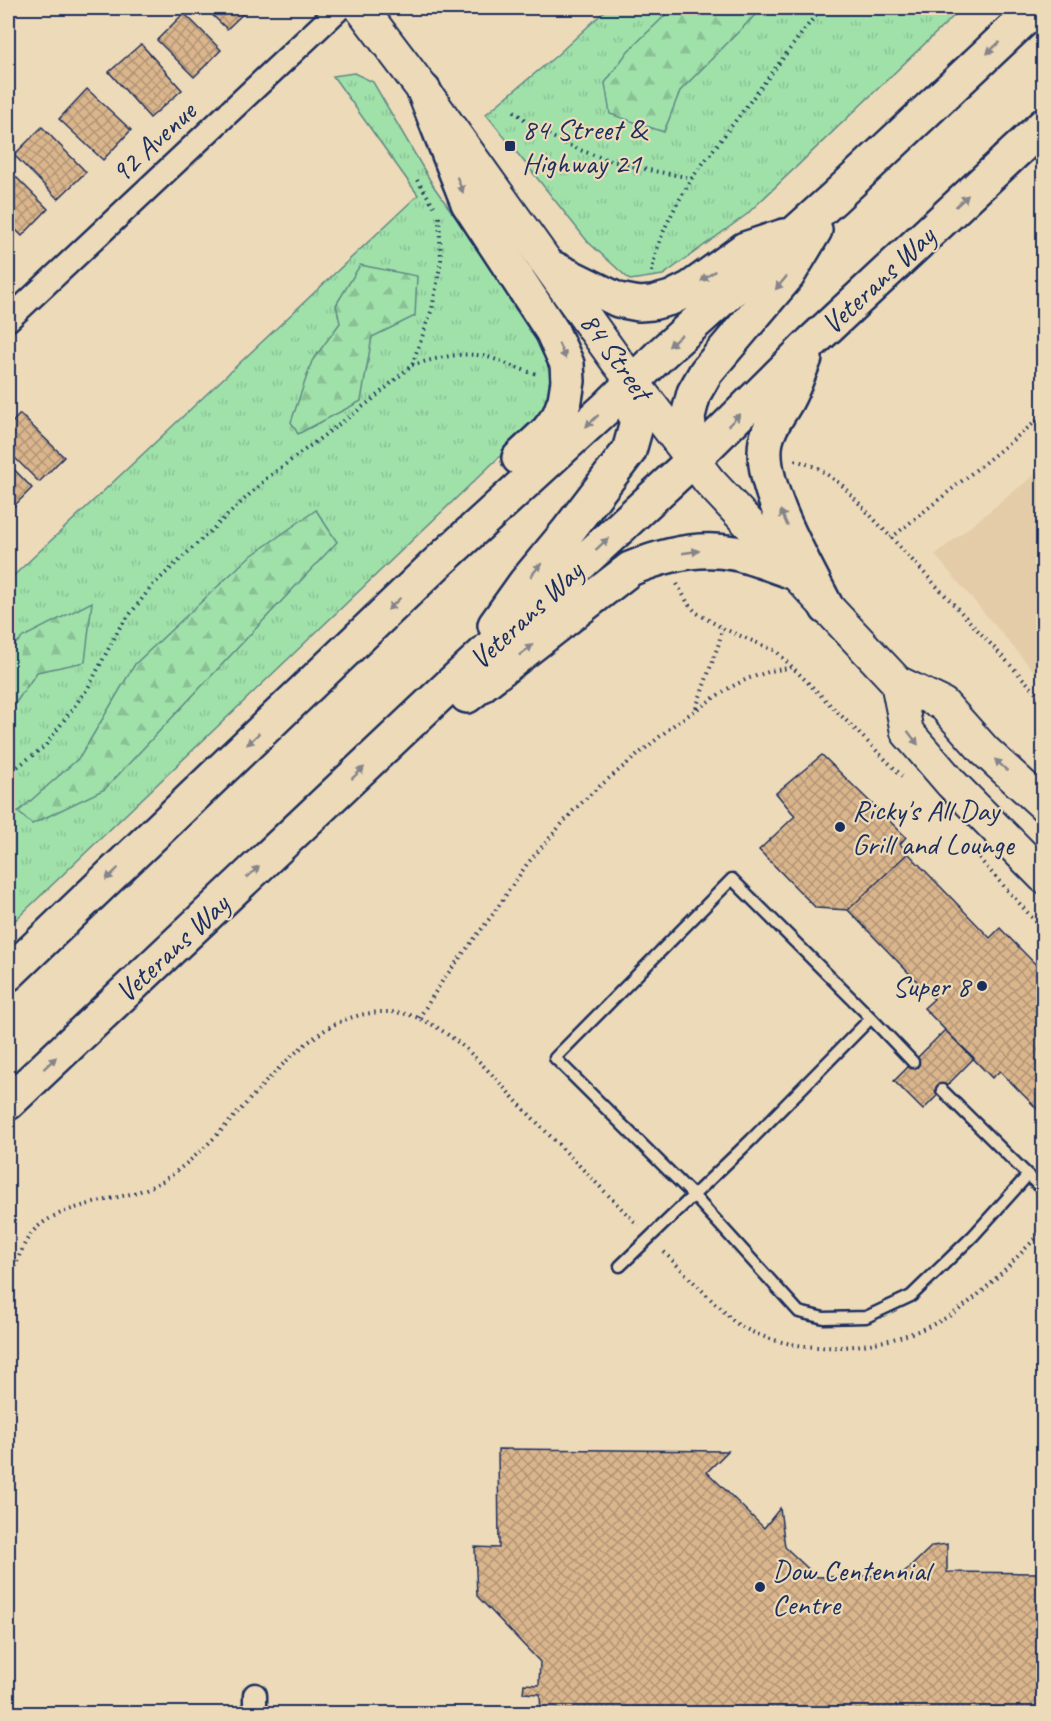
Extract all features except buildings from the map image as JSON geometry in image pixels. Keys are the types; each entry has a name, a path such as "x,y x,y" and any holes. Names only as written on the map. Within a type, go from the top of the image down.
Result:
{"main road":[{"path":"8,974 436,564 633,380 834,198 1036,8"},
{"path":"424,91 468,203 552,331 567,364 568,381 565,400 559,416 548,431 468,506 436,564"},
{"name":"Veterans Way","path":"8,1103 451,684 692,461 812,342 1044,125"},
{"path":"692,461 688,416 694,393 706,372 788,275 834,198"},
{"path":"551,267 618,300 639,304 652,303 671,298 691,288 745,249 797,232"},
{"path":"812,342 786,402 771,424 763,456 770,488 827,608"},
{"path":"451,684 525,583 630,451 636,426 633,380"},
{"path":"391,742 467,696 630,569 654,559 709,550 727,552 795,573"}],"street":[{"name":"92 Avenue","path":"8,320 340,8"},
{"name":"84 Street","path":"361,8 424,91 616,360 692,461 897,682 943,704 984,750 1044,805"},
{"path":"897,682 907,732 951,783 1044,877"}],"lane":[{"path":"913,1062 732,879 555,1058 693,1195 799,1312 824,1318 866,1317 911,1296 973,1236 1028,1175"},
{"path":"620,1266 751,1140 871,1018"},
{"path":"942,1090 1044,1191"}],"path":[{"path":"652,303 651,283 654,255 678,202 692,178 821,8"},
{"path":"514,111 536,129 557,141 595,156 639,169 692,178"},
{"path":"412,365 432,309 438,278 441,260 439,214"},
{"path":"8,774 45,746 88,688 120,627 152,586 267,478 373,399 412,365 453,355 482,355 527,372 568,381"},
{"path":"891,538 1044,415"},
{"path":"763,456 796,460 818,468 842,485 1044,701"},
{"path":"669,556 679,589 697,613 722,628 776,651 795,667 909,784"},
{"path":"696,709 722,628"},
{"path":"419,1018 443,980 527,864 552,833 595,789 696,709 727,689 747,679 795,667"},
{"path":"964,843 1044,931"},
{"path":"8,1284 28,1238 42,1223 61,1213 155,1185 178,1170 290,1057 323,1031 346,1019 369,1013 394,1013 419,1018 440,1029 471,1055 738,1325 776,1340 816,1347 867,1345 919,1331 957,1311 1044,1230"}],"shaded area":[{"path":"1043,468 1043,682 935,555"}],"green space":[{"path":"608,8 962,8 746,215 663,275 630,280 588,242 486,114 556,56"},
{"path":"673,8 762,8 680,91 664,132 610,114 605,83 628,51"},
{"path":"354,73 373,82 434,187 518,305 554,362 548,402 519,438 8,927 8,581 418,195 333,76"},
{"path":"360,265 417,276 415,316 372,337 361,401 298,434 291,422 312,361 340,323 336,305"},
{"path":"316,510 337,542 105,789 32,824 18,812 80,757 135,664 248,558"},
{"path":"92,602 85,662 37,672 8,714 8,651 23,637"}],"place":[{"name":"84 Street & Highway 21","path":"510,146"},
{"name":"Ricky's All Day Grill and Lounge","path":"840,827"},
{"name":"Super 8","path":"982,986"},
{"name":"Dow Centennial Centre","path":"760,1587"}]}
